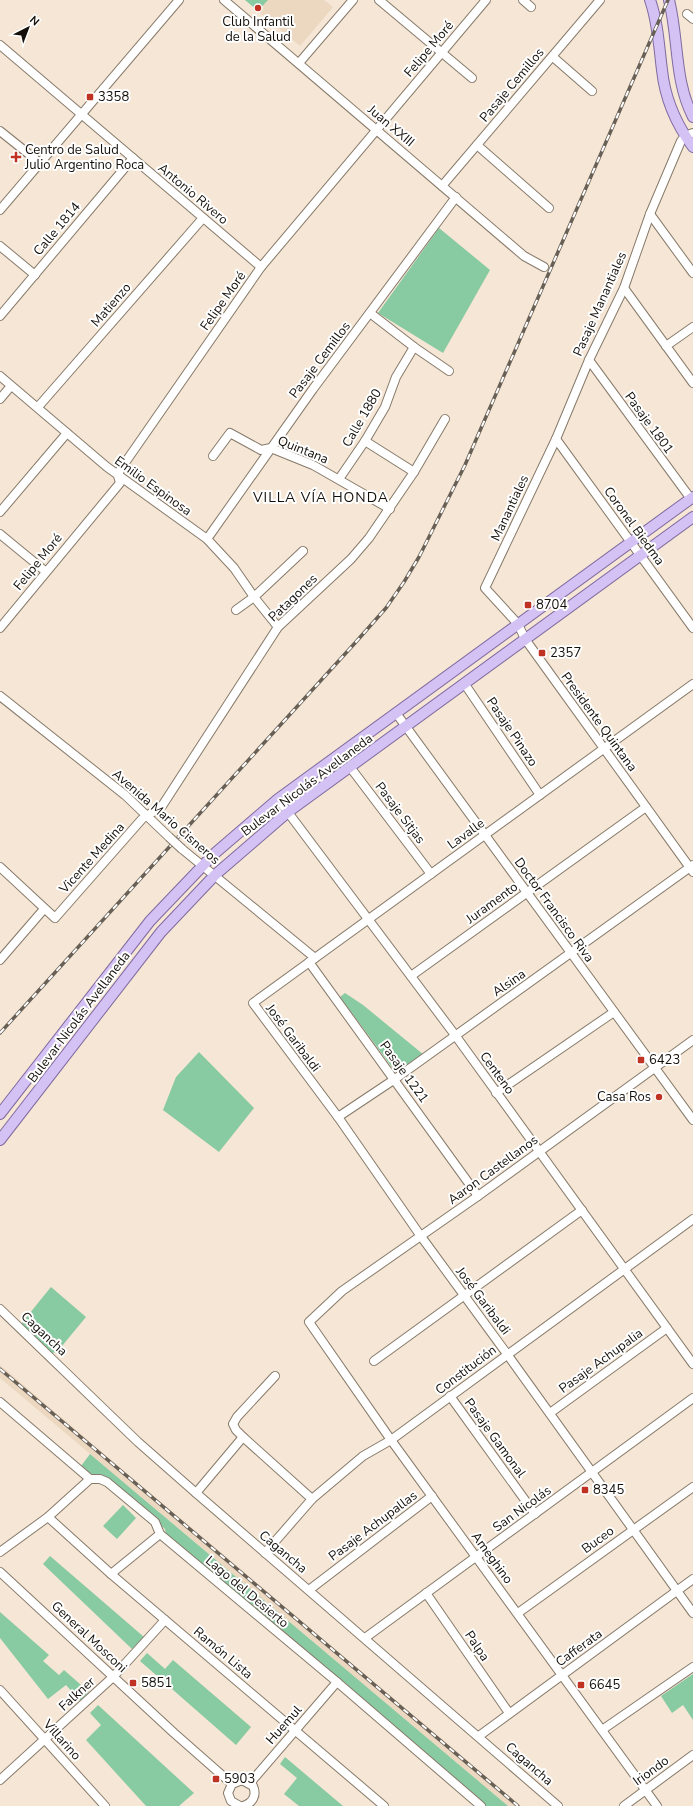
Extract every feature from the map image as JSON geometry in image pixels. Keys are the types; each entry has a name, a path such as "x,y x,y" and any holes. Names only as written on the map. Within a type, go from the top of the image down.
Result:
{"main road":[{"path":"650,0 655,15 662,72 668,99 678,125 689,134 693,147"},
{"path":"669,0 676,33 681,86 693,117"},
{"name":"Bulevar Nicolás Avellaneda","path":"0,1114 133,940 202,865 278,799 692,498"},
{"name":"Bulevar Nicolás Avellaneda","path":"0,1140 144,952 178,912 215,875 288,812 693,517"}],"street":[{"path":"0,210 179,0"},
{"name":"Juan XXIII","path":"224,0 524,256 544,266"},
{"path":"298,63 353,0"},
{"path":"379,0 472,78"},
{"name":"Felipe Moré","path":"0,628 45,571 120,483 118,476 120,470 261,267 486,0"},
{"path":"523,0 531,7"},
{"name":"Pasaje Cemillos","path":"442,186 600,0"},
{"name":"Antonio Rivero","path":"0,45 261,267"},
{"path":"553,57 592,91"},
{"path":"0,131 40,163"},
{"name":"Pasaje Manantiales","path":"556,439 589,360 624,288 650,214 681,141 689,134"},
{"path":"477,145 549,208"},
{"name":"Calle 1814","path":"0,316 133,158"},
{"name":"Pasaje Cemillos","path":"207,540 313,388 456,197"},
{"path":"650,214 693,273"},
{"name":"Matienzo","path":"38,408 203,218"},
{"path":"0,246 35,275"},
{"path":"624,288 693,383"},
{"path":"370,313 414,347 449,371"},
{"path":"666,346 693,327"},
{"name":"Calle 1880","path":"338,479 365,441 385,407 396,377 414,347"},
{"name":"Pasaje 1801","path":"589,360 692,498"},
{"name":"Emilio Espinosa","path":"0,376 118,476 207,540 234,568 254,597 278,627"},
{"path":"0,399 11,386"},
{"name":"Patagones","path":"146,815 155,812 162,806 278,627 351,559 369,538 414,472 445,419"},
{"path":"0,512 66,433"},
{"name":"Quintana","path":"213,456 230,433 261,450 271,448 312,465 390,509"},
{"name":"Coronel Biedma","path":"556,439 693,628"},
{"name":"Manantiales","path":"485,588 556,439"},
{"path":"365,441 414,472"},
{"path":"0,534 45,571"},
{"path":"236,610 254,597 303,551"},
{"name":"Presidente Quintana","path":"485,588 518,624 525,640 692,868"},
{"name":"Pasaje Pinazo","path":"464,683 540,795"},
{"name":"Lavalle","path":"253,1004 693,684"},
{"name":"Avenida Mario Cisneros","path":"0,696 125,795 182,849 215,875 312,960"},
{"name":"Doctor Francisco Riva","path":"396,713 693,1120"},
{"name":"Pasaje Sitjas","path":"350,767 431,874"},
{"name":"Centeno","path":"278,799 411,976 693,1364"},
{"name":"Juramento","path":"411,976 646,807"},
{"name":"Vicente Medina","path":"44,909 55,918 146,815"},
{"path":"0,867 44,909 0,960"},
{"name":"Alsina","path":"338,1118 692,868"},
{"name":"Pasaje 1221","path":"312,960 478,1196"},
{"name":"José Garibaldi","path":"253,1004 338,1118 420,1236 550,1413 693,1612"},
{"path":"496,1093 614,1012"},
{"name":"Aaron Castellanos","path":"309,1322 342,1291 478,1196 693,1040"},
{"path":"374,1361 582,1210"},
{"name":"Constitución","path":"265,1553 312,1499 363,1456 391,1440 693,1219"},
{"name":"Cagancha","path":"0,1309 138,1442 558,1806"},
{"name":"Ameghino","path":"309,1322 326,1344 391,1440 657,1806"},
{"name":"Pasaje Achupalia","path":"550,1413 666,1328"},
{"path":"275,1376 237,1417 233,1424 236,1430 243,1437 312,1499"},
{"name":"Pasaje Gamonal","path":"450,1396 536,1514"},
{"name":"San Nicolás","path":"365,1638 693,1398"},
{"name":"Lago del Desierto","path":"0,1402 90,1479 100,1479 107,1482 155,1522 160,1534 337,1682 481,1806"},
{"path":"196,1493 243,1437"},
{"path":"0,1552 48,1517 90,1479"},
{"name":"Buceo","path":"518,1613 693,1487"},
{"name":"Pasaje Achupallas","path":"309,1590 432,1496"},
{"name":"Ramón Lista","path":"48,1517 111,1574 384,1806"},
{"path":"111,1574 160,1534"},
{"name":"General Mosconi","path":"0,1572 232,1784"},
{"name":"Cafferata","path":"479,1736 508,1713 693,1579"},
{"name":"Palpa","path":"426,1593 508,1713"},
{"name":"Falkner","path":"0,1780 114,1677 165,1620"},
{"path":"602,1730 693,1666"},
{"name":"Huemul","path":"250,1783 337,1682"},
{"name":"Villarino","path":"0,1690 105,1806"},
{"name":"Iriondo","path":"624,1806 693,1755"},
{"path":"240,1806 228,1803 228,1792 232,1784 242,1780 250,1783 255,1794 254,1804 243,1806"}],"shaded area":[{"path":"268,0 324,0 333,7 300,46 258,11"},
{"path":"0,1365 521,1806 508,1806 0,1378"}],"green space":[{"name":"Club Infantil de la Salud","path":"245,0 268,0 258,11"},
{"path":"439,228 490,270 443,353 378,313"},
{"path":"345,993 363,1005 424,1055 402,1071 394,1070 340,997"},
{"path":"199,1052 254,1108 219,1152 163,1110 176,1077"},
{"path":"51,1287 86,1317 57,1352 52,1353 21,1324"},
{"path":"90,1454 508,1806 486,1806 166,1536 165,1529 106,1478 92,1477 81,1466"},
{"path":"123,1505 136,1518 117,1539 103,1526"},
{"path":"50,1556 144,1637 132,1649 43,1564"},
{"path":"0,1612 49,1655 43,1661 59,1675 64,1670 89,1692 80,1701 66,1685 48,1699 0,1638"},
{"path":"147,1653 165,1669 173,1660 251,1727 236,1745 140,1661"},
{"path":"693,1674 693,1720 683,1705 672,1713 661,1696"},
{"path":"98,1705 194,1793 179,1806 146,1806 86,1740 101,1725 90,1713"},
{"path":"285,1757 343,1806 299,1806 284,1794 297,1778 280,1764"}],"railway":[{"path":"0,1033 355,643 386,608 404,582 419,557 465,465 668,0"},
{"path":"0,1369 518,1806"}],"place":[{"name":"Club Infantil de la Salud","path":"258,8"},
{"name":"3358","path":"90,97"},
{"name":"Centro de Salud Julio Argentino Roca","path":"16,157"},
{"name":"8704","path":"528,605"},
{"name":"2357","path":"542,653"},
{"name":"6423","path":"641,1060"},
{"name":"Casa Ros","path":"659,1097"},
{"name":"8345","path":"585,1490"},
{"name":"5851","path":"133,1683"},
{"name":"6645","path":"581,1685"},
{"name":"5903","path":"216,1779"}],"district":[{"name":"VILLA VÍA HONDA","path":"321,497"}]}
